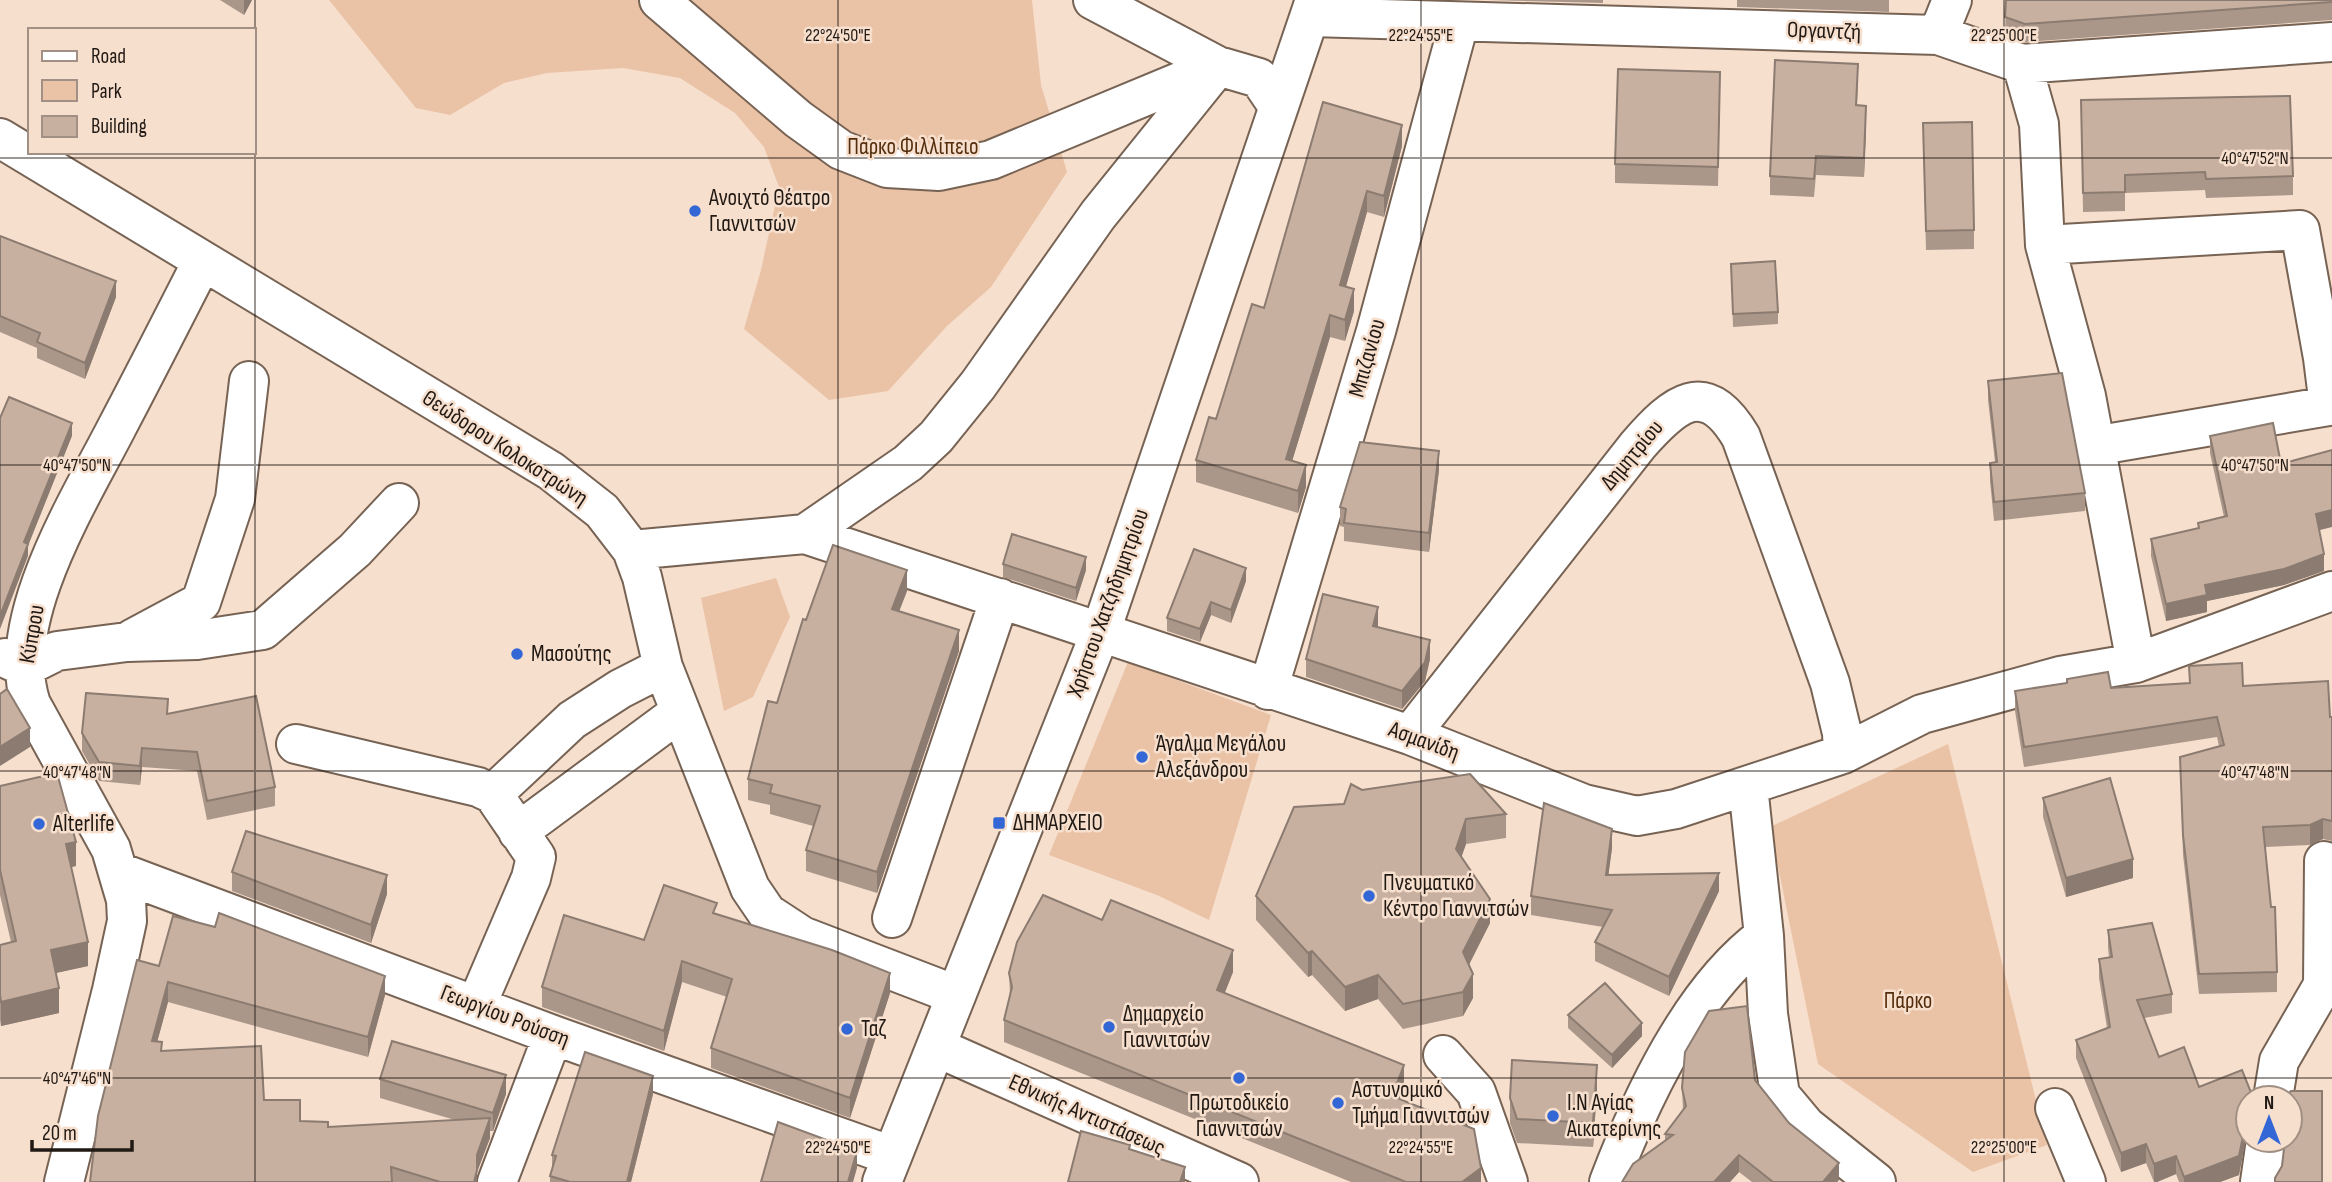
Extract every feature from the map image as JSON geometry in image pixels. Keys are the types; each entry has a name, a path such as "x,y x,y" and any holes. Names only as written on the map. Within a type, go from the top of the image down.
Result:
{"street":[{"path":"659,0 798,119 841,150 887,168 939,171 991,160 1218,66"},
{"path":"1093,0 1218,66 1259,78 1278,106"},
{"path":"1938,35 1952,0"},
{"name":"Οργαντζή","path":"1313,8 1459,23 1733,27 1938,35 2022,64 2332,42"},
{"name":"Χρήστου Χατζηδημητρίου","path":"887,1169 1101,631 1313,8"},
{"name":"Μπιζανίου","path":"1268,690 1376,331 1459,23"},
{"path":"2022,64 2039,124 2045,245 2086,396 2136,663"},
{"path":"632,550 805,534 908,463 936,437 978,385 1098,215 1218,66"},
{"name":"Θεώδορου Κολοκοτρώνη","path":"0,138 551,471 602,510 632,550 642,577 663,667 750,888 767,913 802,936 956,995"},
{"path":"2045,245 2300,230 2329,406 2094,446"},
{"name":"Κύπρου","path":"64,1182 127,921 119,872 111,849 31,704 12,661 29,629 51,556 202,262"},
{"path":"127,642 201,602 235,499 249,381"},
{"name":"Δημητρίου","path":"1410,735 1638,445 1665,414 1683,403 1699,401 1719,407 1741,437 1830,683 1842,733 1843,754"},
{"path":"12,661 57,651 127,642 197,640 263,630 355,550 399,503"},
{"name":"Ασμανίδη","path":"805,534 1410,735 1614,813 1637,816 1676,809 1843,754 1922,714 2060,676 2136,663 2332,591"},
{"path":"892,918 1000,598"},
{"path":"493,794 572,720 620,689 663,667"},
{"path":"518,832 680,712"},
{"path":"296,744 478,787 493,794 536,857 531,878 477,1004"},
{"path":"1748,786 1764,936 1768,1014 1780,1095 1806,1126 1876,1182"},
{"path":"2275,1084 2279,1061 2323,985 2323,861"},
{"name":"Γεωργίου Ρούσση","path":"119,872 477,1004 887,1169"},
{"path":"1609,1182 1638,1107 1658,1071 1715,983 1737,956 1764,936"},
{"path":"497,1182 553,1035"},
{"name":"Εθνικής Αντιστάσεως","path":"936,1047 1216,1177"},
{"path":"1443,1055 1476,1091 1508,1182"},
{"path":"2055,1108 2086,1182"},
{"path":"2260,1182 2264,1154"}],"green space":[{"name":"Πάρκο Φιλλίπειο","path":"329,0 1032,0 1041,85 1067,172 991,287 947,326 888,391 829,400 744,329 761,270 779,187 764,147 735,113 680,78 623,68 547,73 504,83 450,115 416,108"},
{"path":"776,578 790,617 753,697 724,711 701,598"},
{"path":"1128,662 1271,715 1209,920 1157,895 1049,855"},
{"name":"Πάρκο","path":"1948,744 2047,1145 1973,1172 1818,1064 1770,827"}],"building":[{"path":"2006,0 2332,2 2025,24 2005,17"},
{"path":"1775,60 1858,64 1856,105 1866,106 1864,158 1816,156 1814,179 1770,176"},
{"path":"1618,69 1720,72 1718,167 1615,164"},
{"path":"2290,96 2293,176 2206,179 2205,172 2125,175 2125,192 2083,193 2081,100"},
{"path":"1323,102 1402,125 1384,196 1367,191 1340,285 1354,289 1345,320 1330,315 1286,459 1306,465 1298,491 1196,460 1209,417 1216,419 1252,304 1264,308"},
{"path":"1972,122 1974,230 1926,231 1923,123"},
{"path":"0,236 116,281 85,363 37,342 40,333 0,316"},
{"path":"1775,261 1778,312 1733,314 1731,264"},
{"path":"2062,373 2085,493 1994,502 1990,463 1997,462 1988,381"},
{"path":"9,397 72,423 24,542 28,544 0,616 0,418"},
{"path":"2273,423 2281,464 2332,450 2332,510 2316,514 2324,554 2284,569 2205,585 2207,595 2166,604 2151,539 2199,528 2198,523 2227,516 2210,436"},
{"path":"1360,442 1439,451 1429,533 1344,523 1346,509 1340,507"},
{"path":"1012,534 1086,557 1076,588 1003,564"},
{"path":"833,545 907,570 892,609 959,630 877,872 806,850 820,806 770,793 772,785 748,779 768,701 777,703 803,619 806,620"},
{"path":"1194,549 1246,568 1231,610 1211,602 1200,629 1167,618"},
{"path":"1323,594 1378,607 1373,626 1430,640 1425,662 1402,691 1306,659"},
{"path":"2242,663 2243,686 2328,681 2332,717 2332,821 2323,819 2310,825 2263,827 2271,907 2275,907 2277,972 2199,974 2183,835 2180,757 2224,745 2217,717 2024,747 2015,691 2067,683 2067,679 2108,672 2111,688 2190,683 2189,666"},
{"path":"7,689 30,728 0,747 0,694"},
{"path":"86,693 168,699 167,714 256,696 275,787 207,801 197,752 142,748 140,766 99,762 82,733"},
{"path":"57,773 76,842 66,844 88,942 51,950 59,988 1,1002 0,945 16,941 0,870 0,786"},
{"name":"Πνευματικό Κέντρο Γιαννιτσών","path":"1470,774 1506,814 1466,819 1456,849 1490,899 1463,952 1473,974 1463,992 1403,1004 1378,975 1345,987 1312,951 1308,953 1256,896 1294,807 1344,804 1351,784 1362,790"},
{"path":"2110,778 2133,859 2066,878 2043,798"},
{"path":"1544,803 1612,829 1606,875 1719,873 1669,977 1595,942 1612,910 1531,896"},
{"path":"246,831 387,875 371,925 232,872"},
{"path":"664,885 717,903 713,913 832,950 890,973 850,1098 711,1048 732,979 682,961 664,1031 542,987 564,915 644,940"},
{"path":"1043,895 1102,920 1111,900 1233,950 1217,990 1404,1065 1392,1096 1474,1129 1481,1168 1462,1182 1406,1182 1004,1020 1012,987 1009,973 1017,942"},
{"path":"219,913 385,976 368,1037 168,982 152,1041 162,1042 161,1051 261,1046 264,1100 300,1100 300,1121 328,1122 328,1127 490,1118 477,1155 474,1182 440,1182 391,1167 392,1182 90,1182 98,1116 137,960 159,966 173,916 215,927"},
{"path":"2152,923 2172,994 2137,1000 2159,1057 2184,1047 2199,1087 2242,1070 2248,1084 2234,1084 2234,1154 2239,1156 2184,1177 2176,1156 2154,1164 2146,1144 2121,1153 2076,1040 2110,1027 2099,959 2112,957 2108,930"},
{"path":"1605,983 1642,1023 1612,1055 1568,1015"},
{"path":"1747,1006 1755,1080 1789,1123 1839,1163 1823,1182 1773,1182 1739,1155 1714,1182 1622,1182 1633,1164 1673,1135 1665,1134 1686,1106 1682,1088 1685,1052 1709,1011"},
{"path":"392,1041 506,1075 493,1113 380,1079"},
{"path":"585,1052 653,1076 627,1182 570,1182 550,1176 556,1156 552,1155"},
{"path":"1512,1060 1597,1065 1593,1123 1517,1119 1510,1098"},
{"path":"2304,1091 2322,1091 2322,1182 2275,1182 2282,1166 2283,1154 2304,1154"},
{"path":"778,1122 857,1151 848,1182 761,1182"},
{"path":"1081,1131 1130,1145 1129,1149 1185,1167 1180,1182 1068,1182"}],"place":[{"name":"Ανοιχτό Θέατρο Γιαννιτσών","path":"695,211"},
{"name":"Μασούτης","path":"517,654"},
{"name":"Άγαλμα Μεγάλου Αλεξάνδρου","path":"1142,757"},
{"name":"ΔΗΜΑΡΧΕΙΟ","path":"999,823"},
{"name":"Alterlife","path":"39,824"},
{"name":"Πνευματικό Κέντρο Γιαννιτσών","path":"1369,896"},
{"name":"Δημαρχείο Γιαννιτσών","path":"1109,1027"},
{"name":"Ταζ","path":"847,1029"},
{"name":"Πρωτοδικείο Γιαννιτσών","path":"1239,1078"},
{"name":"Αστυνομικό Τμήμα Γιαννιτσών","path":"1338,1103"},
{"name":"Ι.Ν Αγίας Αικατερίνης","path":"1553,1116"}]}
